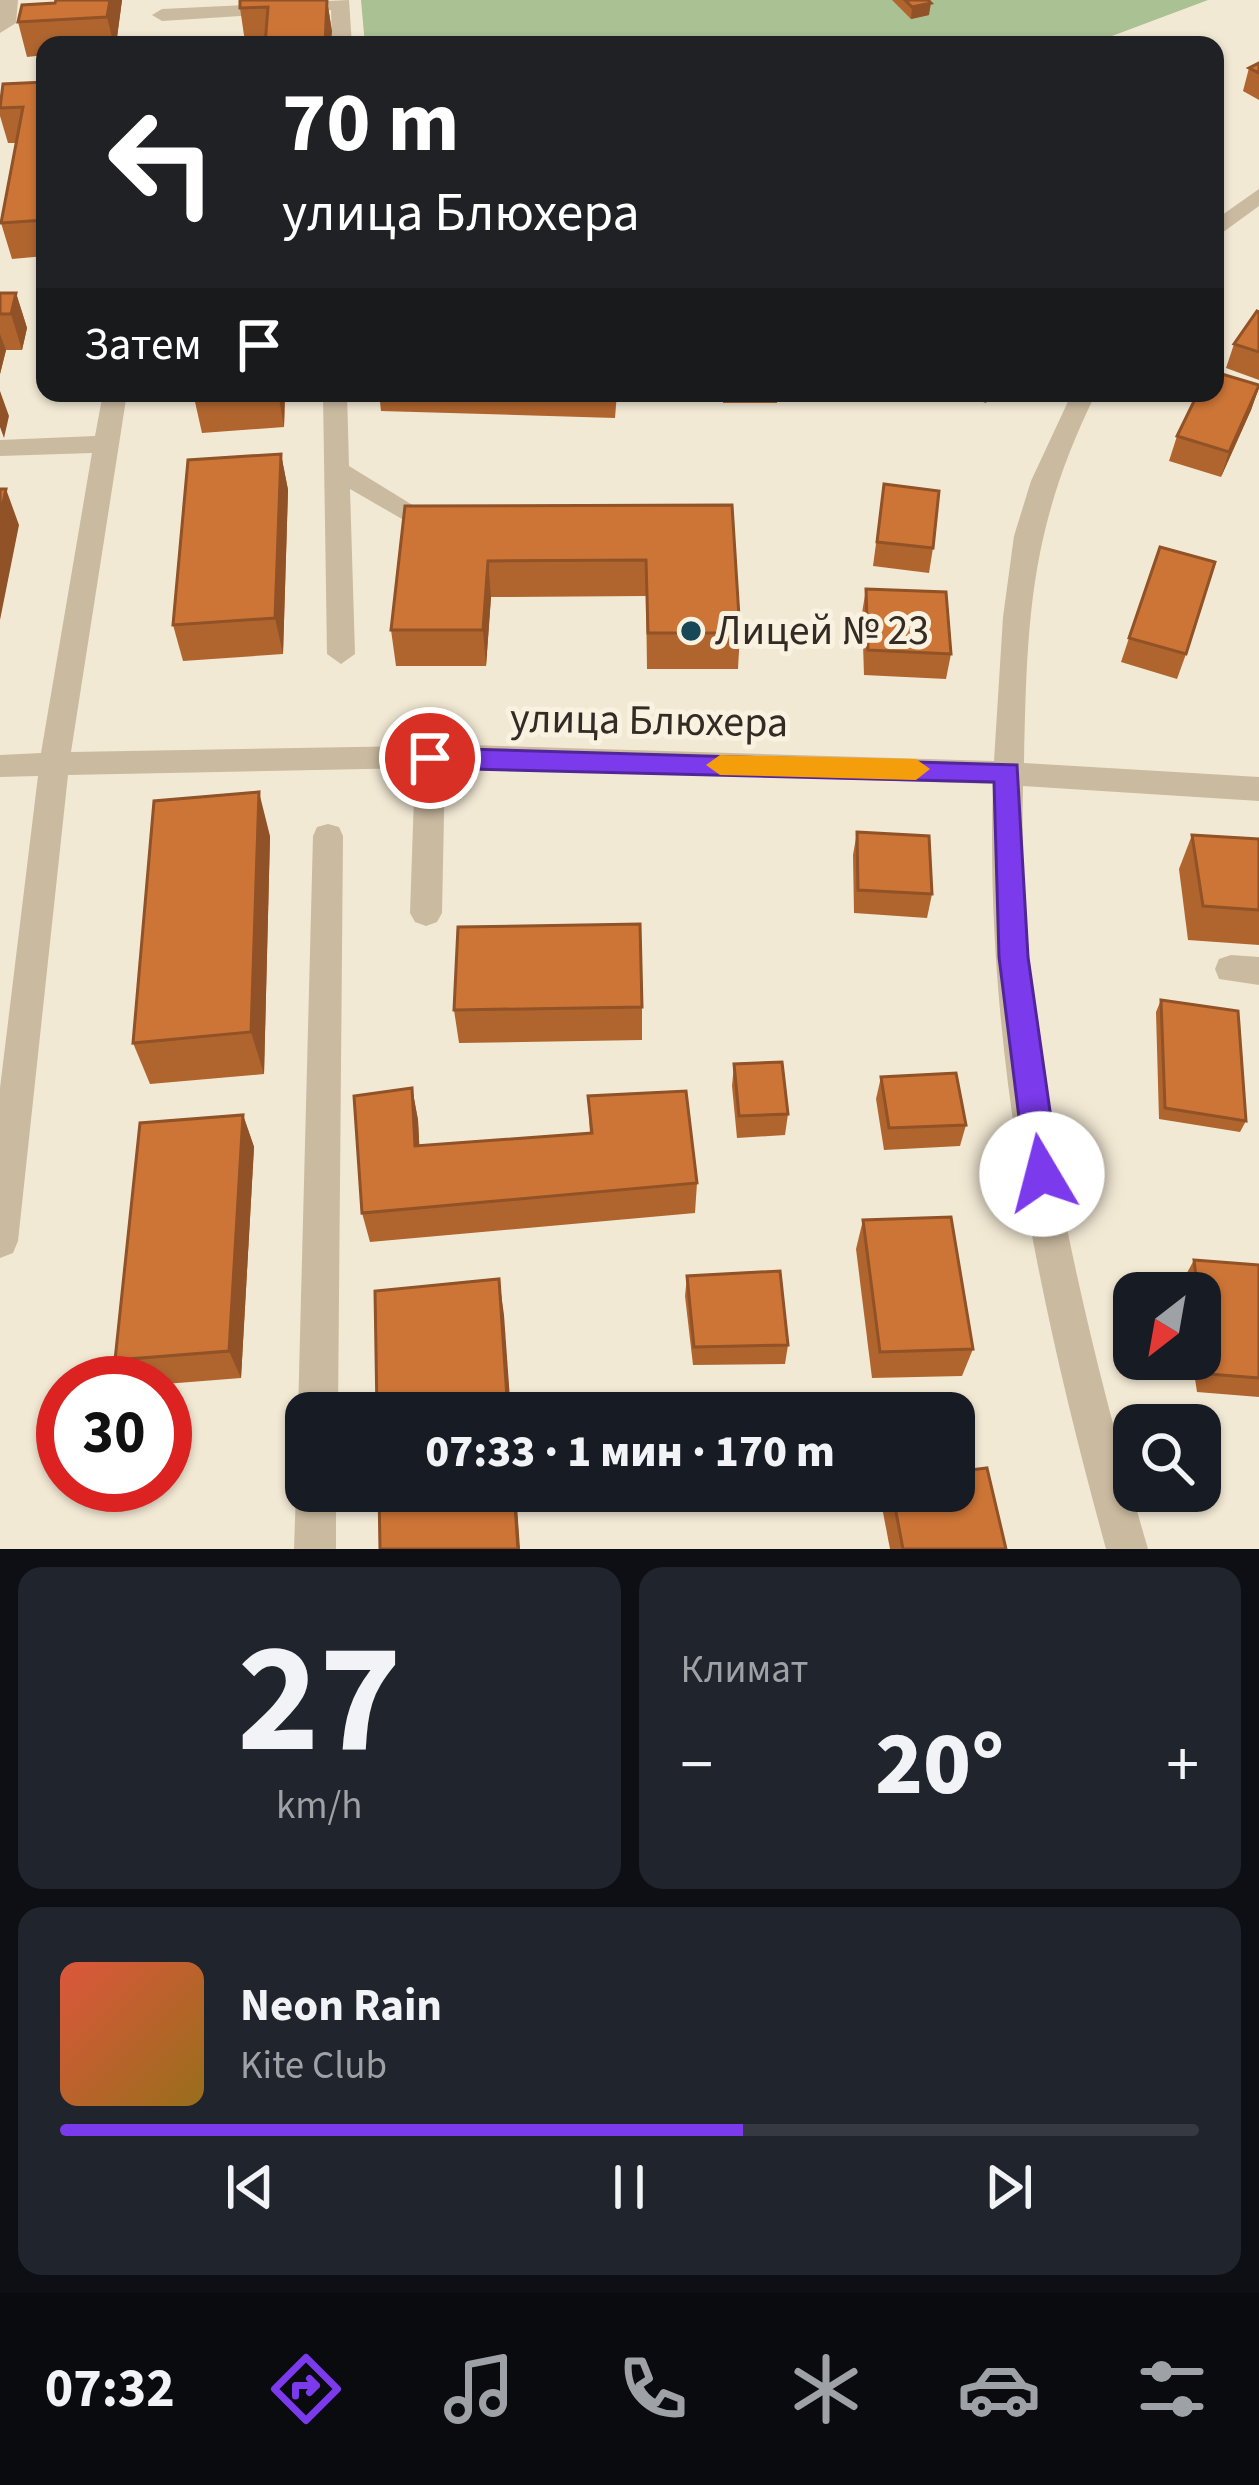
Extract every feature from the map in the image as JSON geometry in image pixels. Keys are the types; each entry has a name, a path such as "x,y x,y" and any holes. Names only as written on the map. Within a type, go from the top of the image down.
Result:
{"street":[{"path":"0,27 6,22 9,0"},
{"path":"162,15 340,2 342,36"},
{"path":"1224,224 1259,195"},
{"path":"0,1241 54,764 115,402"},
{"path":"334,402 340,654"},
{"path":"1079,402 1054,451 1027,536 1007,772 1013,957 1054,1253 1090,1428 1126,1549"},
{"path":"0,448 108,444"},
{"path":"337,470 437,528"},
{"path":"426,913 430,758"},
{"name":"улица Блюхера","path":"0,766 430,758 1007,772 1259,789"},
{"path":"318,1392 328,836"},
{"path":"316,1512 316,1549"}],"green space":[{"path":"361,0 1208,0 1112,36 364,36"}],"building":[{"path":"110,0 107,17 18,22 22,5"},
{"path":"240,0 327,0 325,36 266,36 268,7 240,8"},
{"path":"905,0 928,0 931,3 912,7"},
{"path":"36,82 36,221 1,223 23,107 0,108 3,84"},
{"path":"0,293 16,293 11,314 0,314"},
{"path":"1259,312 1259,352 1234,344"},
{"path":"1224,375 1259,385 1229,452 1177,436 1194,402 1224,402"},
{"path":"281,454 275,618 173,625 188,460"},
{"path":"884,484 939,491 933,548 877,542"},
{"path":"732,505 740,633 648,633 646,560 488,561 483,630 391,630 405,506"},
{"path":"1160,547 1215,562 1186,654 1129,638"},
{"path":"866,589 946,592 951,654 868,650"},
{"path":"259,792 251,1032 133,1043 154,801"},
{"path":"857,832 929,836 932,894 858,890"},
{"path":"1192,835 1259,839 1259,910 1203,906"},
{"path":"640,924 642,1007 454,1010 458,927"},
{"path":"1161,1000 1238,1011 1246,1121 1165,1108"},
{"path":"782,1062 788,1114 739,1116 734,1064"},
{"path":"956,1073 966,1125 889,1128 881,1077"},
{"path":"412,1088 415,1146 592,1133 588,1096 686,1091 697,1183 362,1213 354,1096"},
{"path":"243,1115 229,1351 115,1356 140,1123"},
{"path":"951,1217 973,1349 880,1352 863,1220"},
{"path":"1194,1260 1259,1265 1259,1378 1221,1375 1221,1272 1195,1272"},
{"path":"780,1271 788,1345 694,1347 687,1276"},
{"path":"499,1279 507,1392 377,1392 375,1291"},
{"path":"987,1468 1006,1549 903,1549 896,1512 975,1512 975,1469"},
{"path":"379,1512 515,1512 518,1549 380,1549"}],"slow traffic":[{"path":"720,765 916,769"}],"place":[{"name":"Лицей № 23","path":"691,631"}],"route":[{"path":"430,758 1007,772 1013,957 1042,1174"}]}
